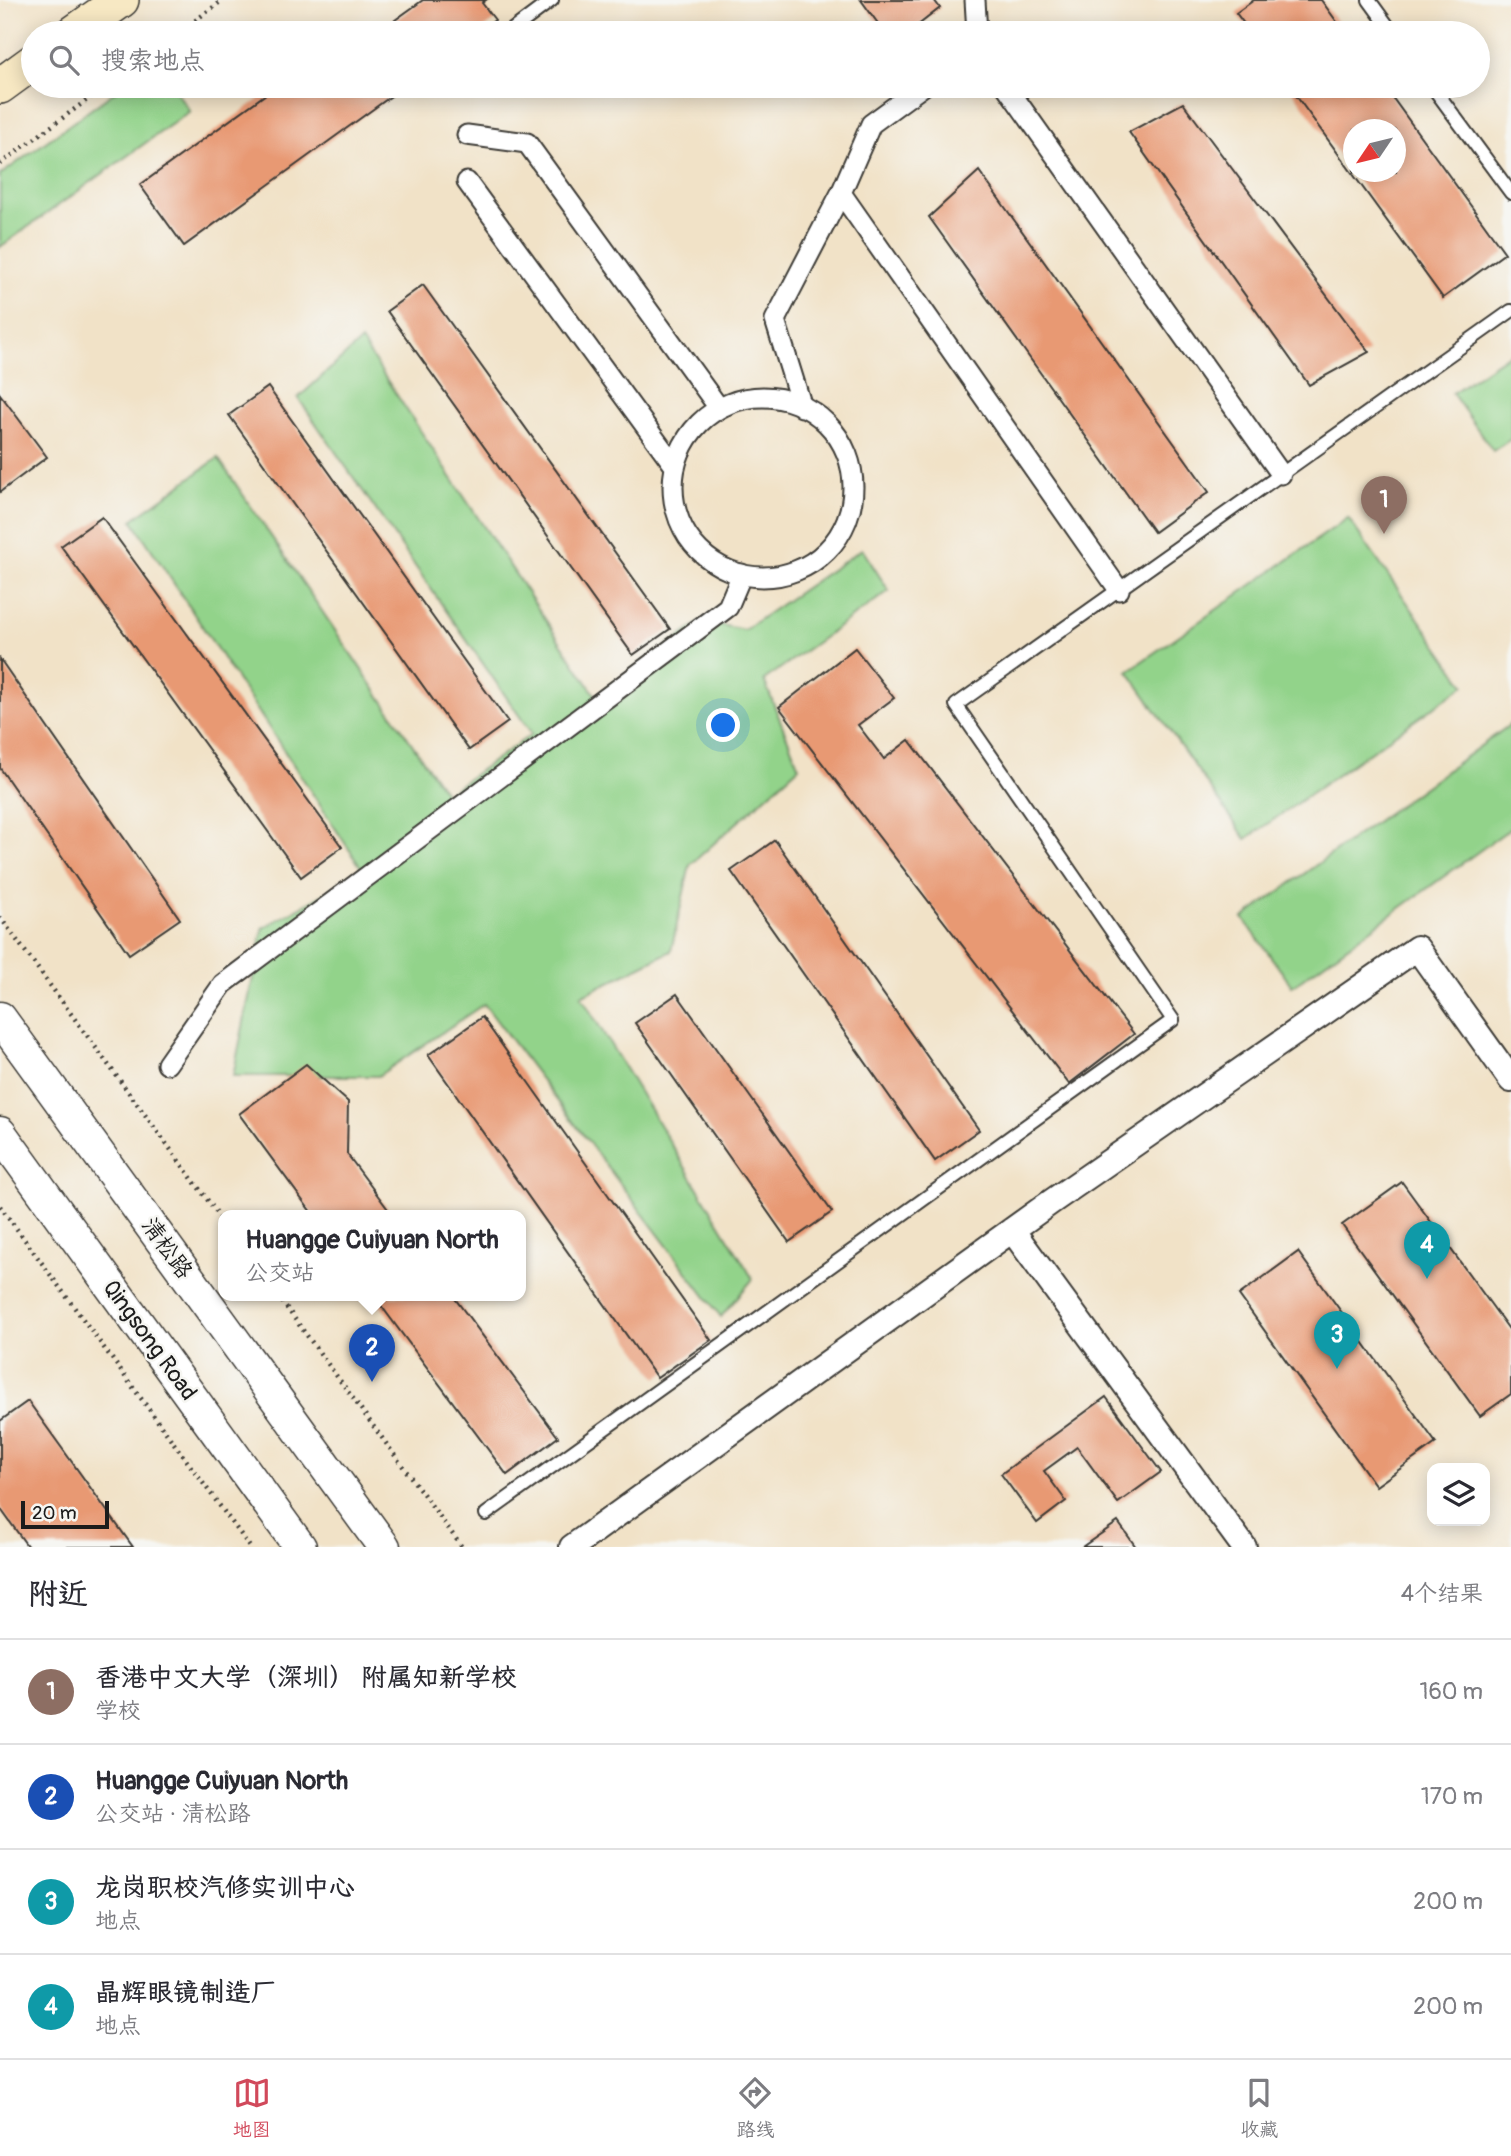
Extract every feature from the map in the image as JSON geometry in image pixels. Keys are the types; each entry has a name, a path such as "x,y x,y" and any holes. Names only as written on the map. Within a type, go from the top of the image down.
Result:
{"main road":[{"path":"91,21 121,0"},
{"path":"0,86 21,71"}],"street":[{"path":"975,0 976,21"},
{"path":"802,407 775,320 841,193 871,124 907,98"},
{"path":"1015,98 1282,474"},
{"path":"467,135 527,143 719,408"},
{"path":"467,183 674,465"},
{"path":"841,193 1119,590"},
{"path":"759,396 788,400 802,407 814,412 835,432 849,458 853,489 848,519 832,546 809,565 780,577 750,577 721,567 696,549 680,523 673,494 674,465 686,438 705,417 730,402 759,396"},
{"path":"167,1064 223,984 728,607 741,574"},
{"path":"572,1547 1012,1230 1417,948 1511,1080"},
{"name":"清松路","path":"0,1018 384,1547"},
{"name":"Qingsong Road","path":"0,1133 300,1547"},
{"path":"1012,1230 1244,1547"}],"lane":[{"path":"524,21 552,0"},
{"path":"1369,0 1385,21"},
{"path":"1441,98 1511,194"},
{"path":"486,1514 1173,1020 956,705 1511,311"}],"path":[{"path":"194,21 223,0"},
{"path":"0,164 90,98"},
{"path":"0,917 218,1215"},
{"path":"0,1206 250,1547"},
{"path":"282,1301 462,1547"}],"green space":[{"path":"106,98 181,98 190,111 0,247 0,175"},
{"path":"361,341 596,696 702,621 744,630 862,549 889,591 764,680 799,767 690,865 671,951 581,996 753,1279 721,1317 484,1004 378,1076 233,1076 263,928 364,872 132,520 218,458 446,794 532,734 298,398"},
{"path":"1511,353 1511,439 1493,451 1452,393"},
{"path":"1348,518 1465,685 1246,839 1128,671"},
{"path":"1511,724 1511,828 1292,986 1243,918"}],"building":[{"path":"423,0 486,0 482,3 495,20 494,21 394,21"},
{"path":"861,0 934,0 940,8 923,21 876,21"},
{"path":"1254,0 1321,0 1336,21 1242,21 1236,13"},
{"path":"260,98 388,98 184,246 140,185"},
{"path":"1298,98 1393,98 1505,253 1443,298 1359,182 1406,182 1406,119 1343,119 1343,160"},
{"path":"1183,103 1369,352 1309,385 1129,132"},
{"path":"979,171 1209,492 1154,532 929,217"},
{"path":"423,285 670,629 633,655 387,311"},
{"path":"268,387 508,722 469,750 229,415"},
{"path":"0,394 47,457 0,492"},
{"path":"102,517 342,847 301,877 61,546"},
{"path":"855,648 894,698 858,725 884,759 909,740 1134,1034 1069,1084 779,707"},
{"path":"0,659 180,919 129,954 0,768"},
{"path":"775,840 979,1130 935,1161 731,871"},
{"path":"677,994 832,1212 789,1242 635,1023"},
{"path":"482,1017 711,1340 657,1378 428,1055"},
{"path":"306,1064 348,1102 347,1154 389,1210 310,1210 239,1114"},
{"path":"1402,1182 1511,1332 1511,1394 1480,1416 1342,1225"},
{"path":"1298,1252 1436,1443 1376,1486 1239,1295"},
{"path":"378,1301 457,1301 558,1437 507,1475"},
{"path":"1106,1397 1161,1472 1118,1503 1077,1447 1044,1471 1066,1501 1037,1523 1001,1474"},
{"path":"28,1401 133,1547 28,1547 0,1508 0,1421"},
{"path":"1118,1522 1136,1547 1082,1547"}],"place":[{"name":"香港中文大学（深圳） 附属知新学校","path":"1384,534"},
{"name":"晶辉眼镜制造厂","path":"1427,1279"},
{"name":"龙岗职校汽修实训中心","path":"1337,1369"},
{"name":"Huangge Cuiyuan North","path":"372,1382"}]}
